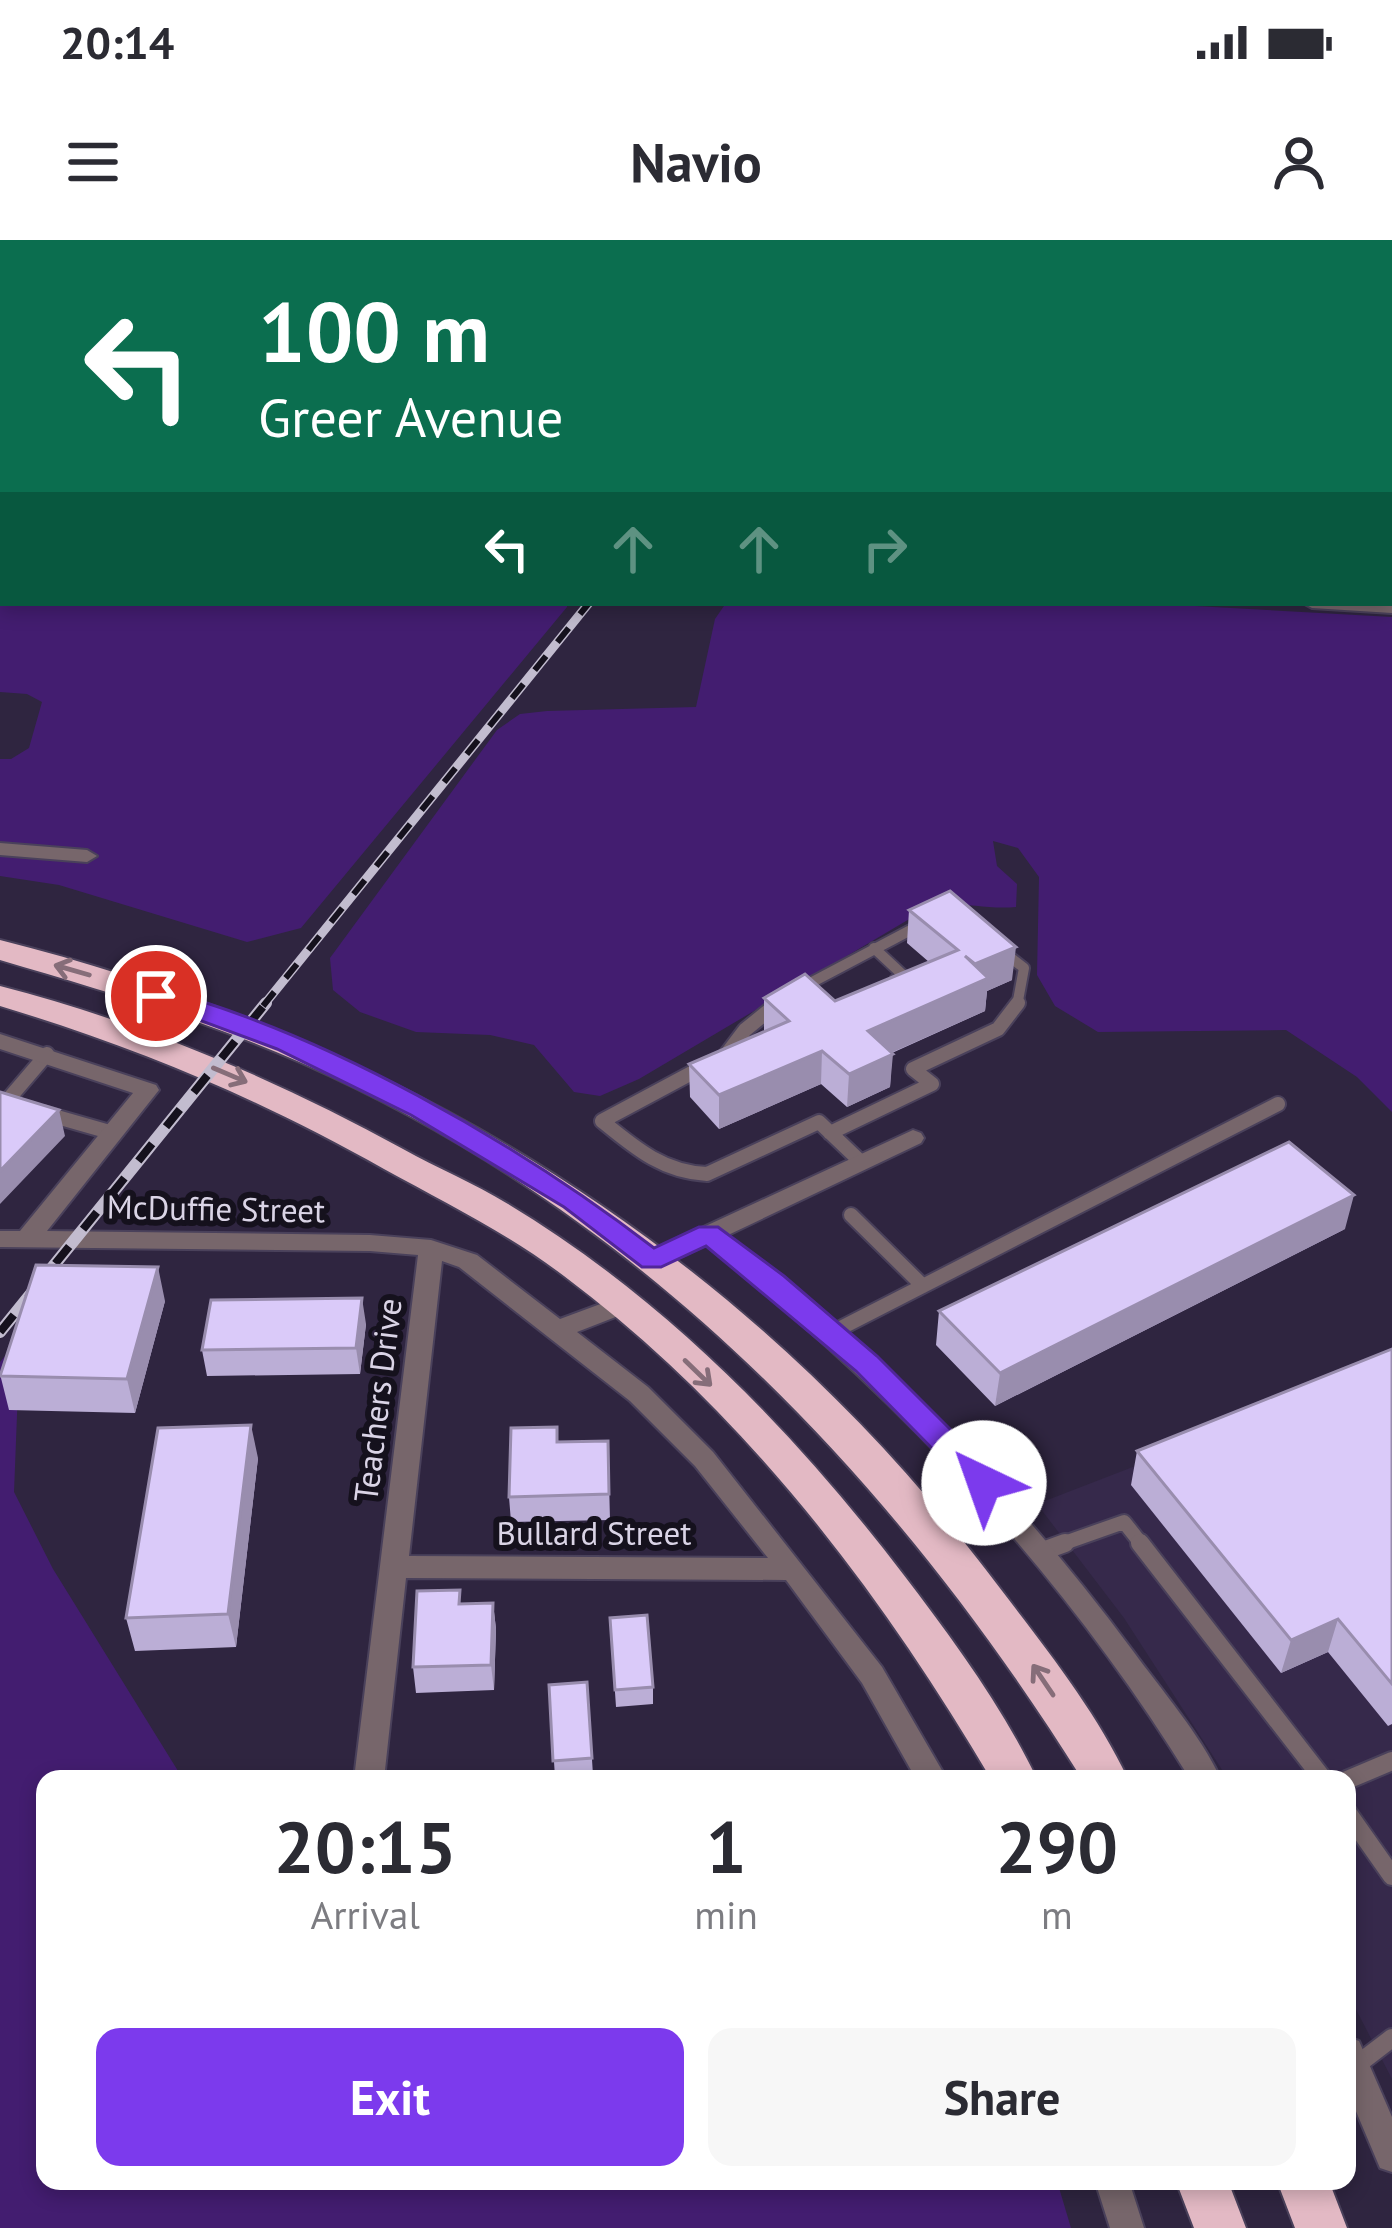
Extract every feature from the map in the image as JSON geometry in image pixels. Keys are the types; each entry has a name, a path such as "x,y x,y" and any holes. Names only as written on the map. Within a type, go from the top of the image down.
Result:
{"highway":[{"path":"0,950 156,996 324,1060 533,1174 652,1261 874,1460 987,1598 1100,1770"},
{"path":"0,996 157,1045 266,1090 498,1214 622,1305 732,1405 863,1552 934,1651 1009,1770"},
{"path":"346,1131 506,1196 591,1253 612,1260 652,1261"},
{"path":"622,1305 653,1306 676,1314 874,1460"},
{"path":"1205,2190 1220,2228"},
{"path":"1306,2190 1321,2228"}],"street":[{"path":"1360,606 1392,608"},
{"path":"0,849 87,856"},
{"path":"0,1041 148,1090 27,1239"},
{"path":"652,1261 913,1138"},
{"path":"709,1234 831,1333 955,1448 1043,1550 1199,1770"},
{"name":"McDuffie Street","path":"0,1239 431,1248"},
{"path":"431,1248 468,1261 558,1330 639,1394 704,1459 872,1675 927,1770"},
{"name":"Teachers Drive","path":"370,1770 431,1248"},
{"path":"558,1330 622,1305"},
{"name":"Bullard Street","path":"394,1567 794,1569"},
{"path":"1356,2073 1392,2156"},
{"path":"1115,2190 1127,2228"}],"lane":[{"path":"861,1162 819,1122 707,1174 687,1174 659,1166 602,1121 732,1052 745,1030 808,983 932,920"},
{"path":"830,1133 932,1084 913,1069 998,1028 1017,1008 1024,968 988,939"},
{"path":"874,948 904,976 887,983"},
{"path":"808,983 822,995"},
{"path":"47,1054 6,1102 113,1133"},
{"path":"831,1333 1278,1104"},
{"path":"851,1215 923,1286"},
{"path":"1043,1550 1124,1522 1316,1770"},
{"path":"1356,1776 1392,1761"},
{"path":"1356,1825 1392,1876"},
{"path":"1356,2056 1392,2038"}],"shaded area":[{"path":"0,606 567,606 301,928 247,942 59,885 0,876 0,759 11,759 29,748 42,702 27,694 0,692"},
{"path":"724,606 1195,606 1392,617 1392,1112 1357,1077 1286,1030 1098,1032 1055,1006 1037,975 1039,877 1018,848 993,841 997,866 1017,884 1016,907 933,905 639,1079 600,1096 574,1092 534,1045 490,1035 416,1032 360,1012 333,990 330,958 497,730 520,714 696,707 715,619"},
{"path":"20,1338 14,1492 53,1569 177,1770 36,1770 36,2190 1060,2190 1071,2228 0,2228 0,1362"},
{"path":"1392,1367 1392,2079 1356,2009 1356,1770 1222,1770 1124,1618 1037,1504"}],"building":[{"path":"950,891 1016,947 975,964 965,956 988,978 868,1031 893,1054 849,1074 822,1051 719,1095 689,1064 789,1021 764,998 805,974 835,1001 958,950 909,910"},
{"path":"0,1092 59,1110 0,1171"},
{"path":"1289,1142 1354,1195 1000,1373 939,1311"},
{"path":"36,1265 158,1267 127,1379 0,1376"},
{"path":"362,1298 356,1348 202,1350 211,1300"},
{"path":"1392,1349 1392,1684 1338,1619 1291,1640 1137,1451"},
{"path":"251,1425 228,1614 126,1618 158,1428"},
{"path":"557,1427 557,1442 608,1441 609,1494 509,1497 511,1428"},
{"path":"460,1590 459,1604 493,1603 491,1665 413,1667 417,1591"},
{"path":"647,1615 653,1687 615,1690 610,1618"},
{"path":"587,1682 592,1758 553,1761 549,1685"}],"railway":[{"path":"263,1006 587,606"},
{"path":"0,1332 266,1003"}],"route":[{"path":"156,996 286,1043 420,1109 574,1200 652,1261 709,1234 867,1364 955,1448 984,1483"}]}
